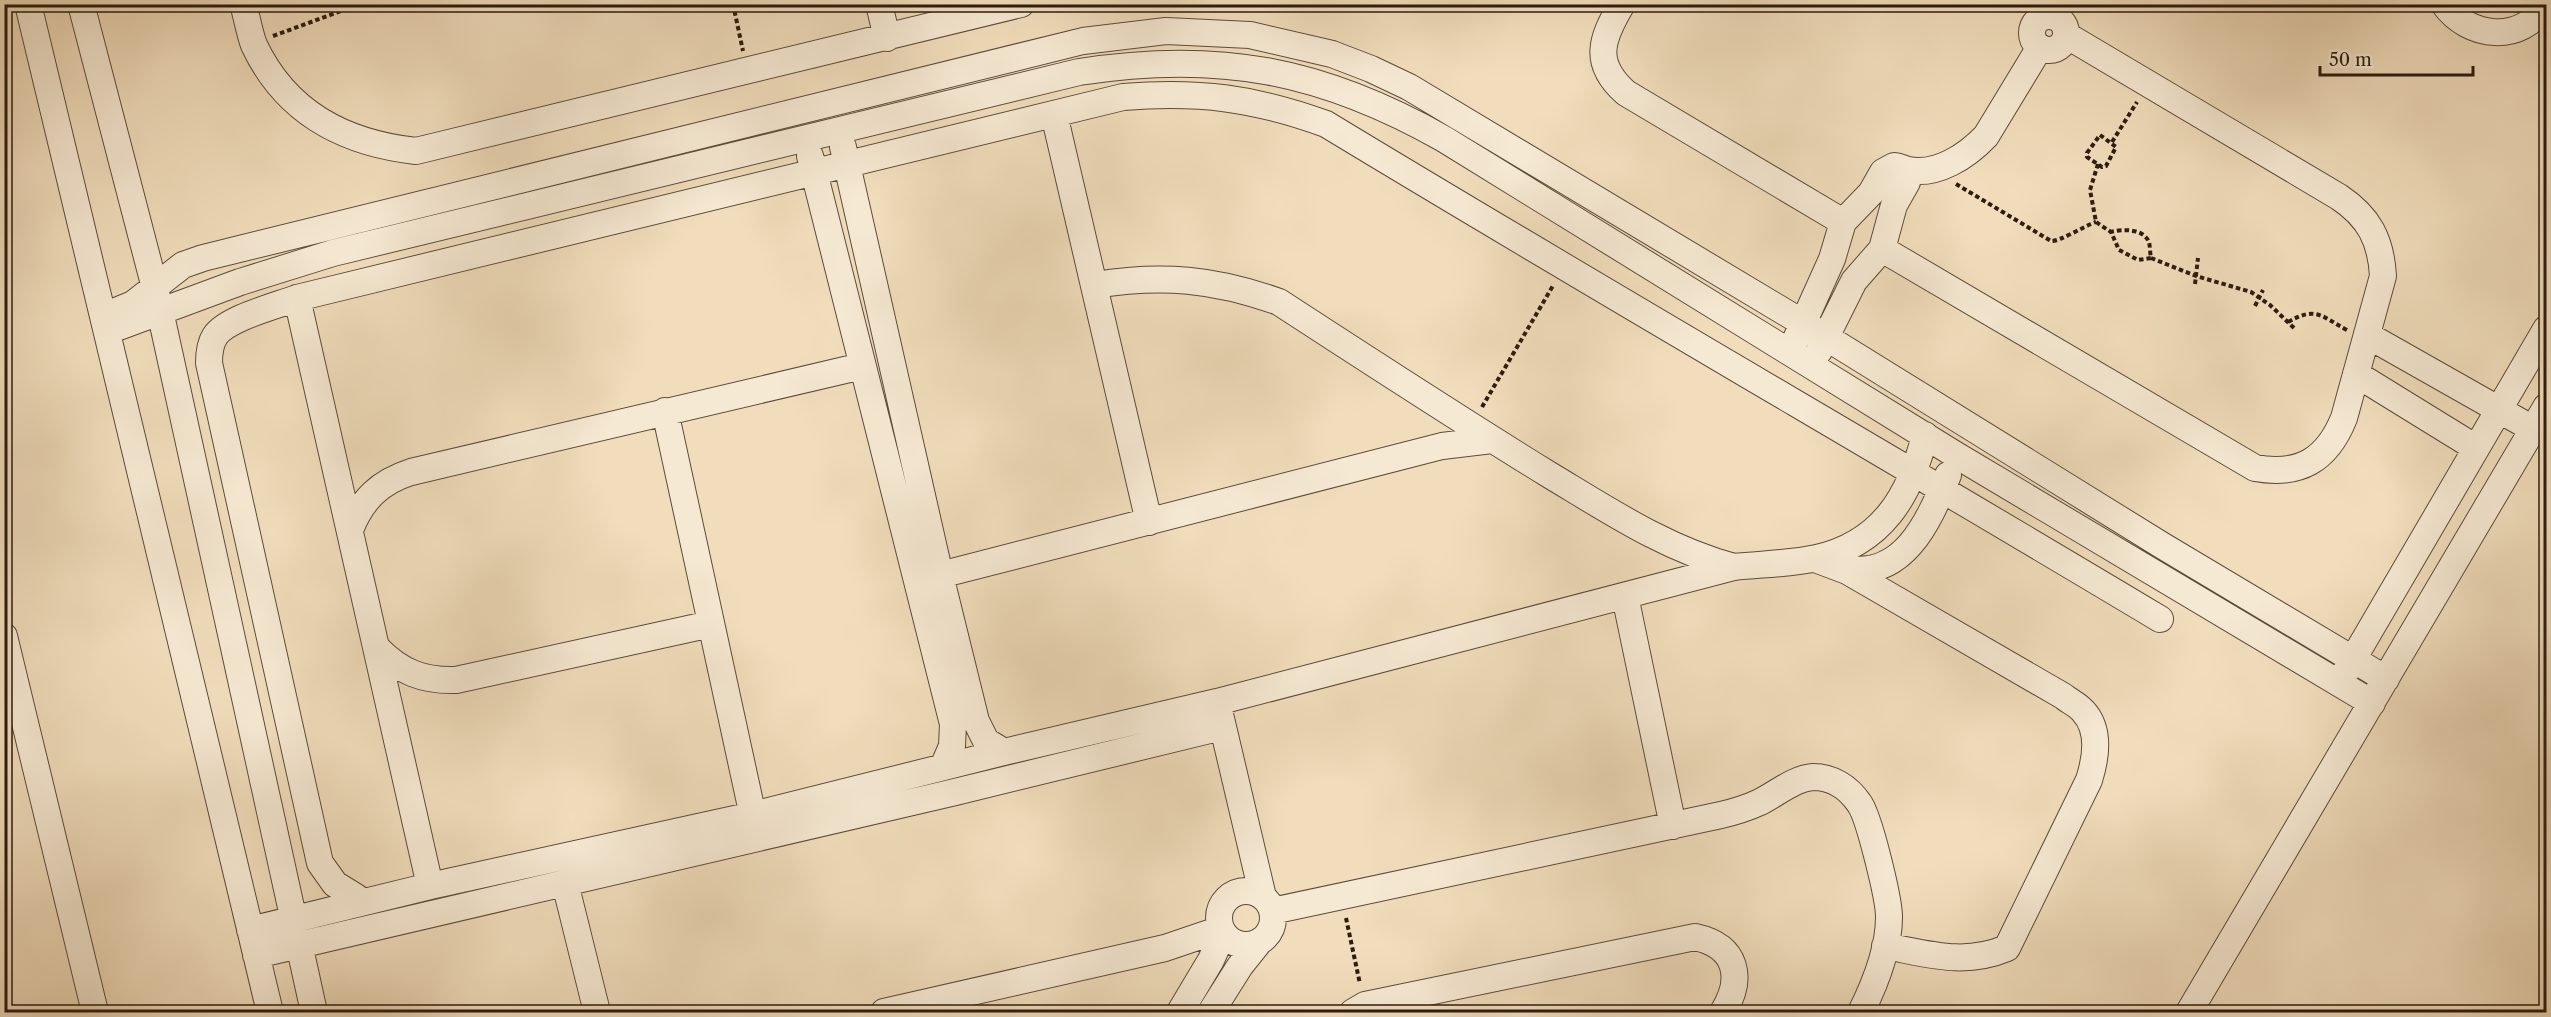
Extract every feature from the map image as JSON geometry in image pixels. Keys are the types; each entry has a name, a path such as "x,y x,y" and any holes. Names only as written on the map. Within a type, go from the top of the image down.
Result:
{"street":[{"path":"28,4 270,1012"},
{"path":"81,4 161,312 314,1012"},
{"path":"243,4 254,43 270,73 292,99 319,121 349,137 382,147 416,151 1021,4"},
{"path":"879,4 887,38"},
{"path":"1622,4 1604,40 1603,56 1607,71 1615,83 1626,93 1843,222"},
{"path":"2444,4 2451,15 2465,26 2481,32 2499,33 2516,29 2531,21 2546,4"},
{"path":"1882,249 2255,468 2274,471 2293,469 2310,462 2326,451 2337,436 2383,276 2382,257 2377,239 2368,222 2355,207 2339,197 2066,35 2061,45 2045,50 2035,25"},
{"path":"1790,352 1832,259 1843,222 1871,193 1888,168 1901,166 1907,170 1938,167 1965,156 1986,136 2035,25"},
{"path":"105,323 183,266 203,258 1083,41 1146,33 1209,32 1250,35 1332,54 1409,87 1803,323 2163,546 2386,679"},
{"path":"105,323 161,312 240,282 333,253 1079,72 1155,63 1212,63 1268,70 1305,78 1377,104 1444,139 1956,455 2372,703"},
{"path":"357,903 356,897 335,884 321,863 209,363 210,349 215,336 225,326 297,298 1123,97 1206,94 1247,100 1287,110 1326,124 1564,268 2160,619"},
{"path":"1054,114 1149,522"},
{"path":"841,129 846,164 940,575 980,732 994,748 1004,752"},
{"path":"806,138 953,724 952,746 946,766"},
{"path":"1812,366 1854,281 1887,240 1894,205 1907,183 1907,170"},
{"path":"1095,285 1126,280 1188,279 1250,291 1279,302 1492,440 1654,537 1693,555 1734,567"},
{"path":"297,298 430,886"},
{"path":"2338,683 2547,329"},
{"path":"2367,335 2534,429"},
{"path":"350,530 356,513 366,499 379,487 394,478 665,411 862,366"},
{"path":"2356,374 2476,448"},
{"path":"2189,1012 2547,407"},
{"path":"665,411 711,624 768,823"},
{"path":"1826,562 1871,534 1895,508 1914,473 1925,435"},
{"path":"940,575 1442,446 1492,440"},
{"path":"256,955 565,883 768,823 946,766 1217,702 1734,567 1826,562 1853,570 1884,565 1898,557 1925,525 1956,455"},
{"path":"1826,562 2063,696 2084,712 2095,733 2097,757 2089,780 2007,948 1988,956 1967,959 1885,946"},
{"path":"1625,596 1673,826"},
{"path":"377,648 389,661 404,671 430,679 456,680 711,624"},
{"path":"4,636 95,1012"},
{"path":"2301,662 2312,656 2316,644 2315,637"},
{"path":"1211,1012 1240,966 1271,928 1217,702"},
{"path":"250,930 430,886 768,823 955,792 1222,727"},
{"path":"946,766 956,770 960,777 955,792"},
{"path":"1180,1012 1211,960 1222,931 1221,910 1230,896 1247,891 1267,904 1342,897 1740,810 1812,777 1831,780 1848,790 1861,805 1886,890 1889,917 1885,946 1874,987 1861,1012"},
{"path":"565,883 597,1012"},
{"path":"1222,931 1229,939 1242,944 1260,940"},
{"path":"884,1012 926,1008 1165,948 1222,931"},
{"path":"1359,1009 1419,1003 1695,937 1710,940 1723,949 1732,961 1735,975 1734,990 1723,1012"}],"path":[{"path":"254,43 360,4"},
{"path":"733,4 748,72"},
{"path":"2112,142 2148,84"},
{"path":"2100,135 2112,142 2116,147 2106,166 2087,157 2096,137 2100,135"},
{"path":"2098,164 2090,190 2096,222 2111,232 2119,250 2138,260 2151,258 2196,276 2238,287 2259,298 2294,328"},
{"path":"1938,167 1960,186 2050,241 2058,242 2076,229 2096,222"},
{"path":"2111,232 2127,228 2145,237 2149,242 2151,258"},
{"path":"2195,284 2198,258"},
{"path":"1471,426 1564,268"},
{"path":"2254,306 2263,290"},
{"path":"2288,322 2304,314 2314,313 2348,331 2367,335"},
{"path":"1342,897 1359,1009"}]}
